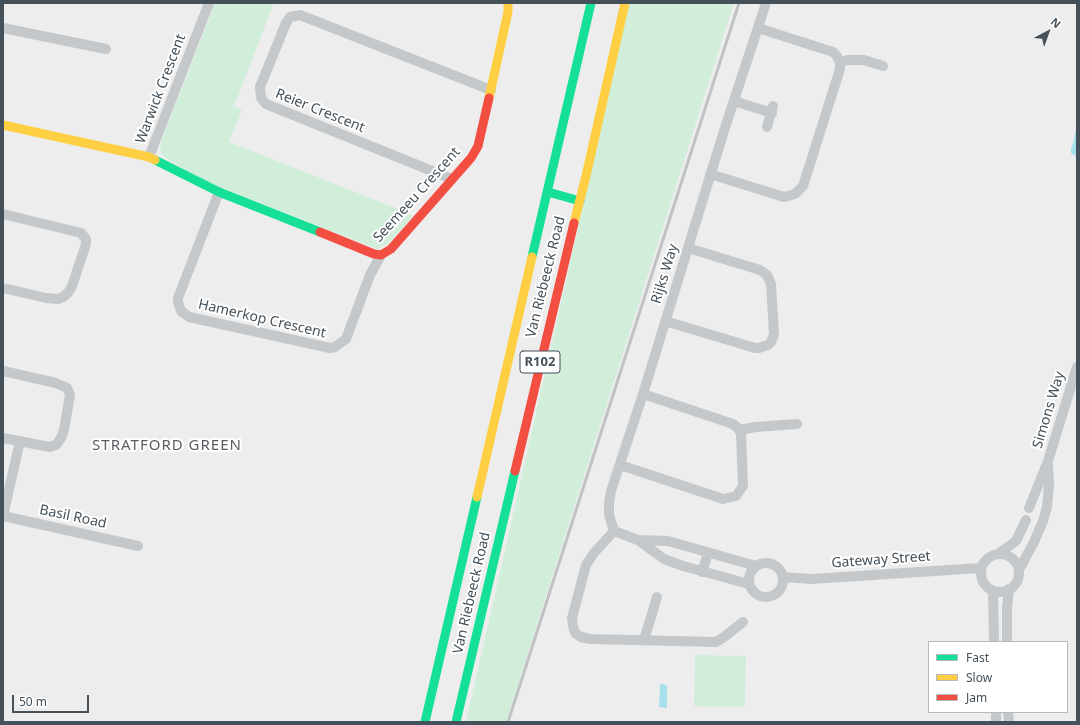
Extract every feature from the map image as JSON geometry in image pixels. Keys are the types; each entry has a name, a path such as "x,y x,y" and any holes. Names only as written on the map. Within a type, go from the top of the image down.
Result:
{"main road":[{"name":"Seemeeu Crescent","path":"149,157 218,192 374,254 381,255 391,249 471,158 478,146 508,12 508,3"},
{"name":"Van Riebeeck Road","path":"425,722 591,3"},
{"name":"Van Riebeeck Road","path":"456,722 555,298 580,200 625,3"},
{"name":"Warwick Crescent","path":"3,125 149,157"},
{"path":"548,192 580,200"}],"street":[{"name":"Warwick Crescent","path":"149,157 209,3"},
{"name":"Rijks Way","path":"614,531 609,515 609,503 710,174 766,3"},
{"name":"Reier Crescent","path":"452,179 266,104 260,98 260,87 286,23 290,17 300,14 491,90"},
{"path":"3,28 106,49"},
{"path":"710,174 784,197 792,196 803,186 840,69 840,62 833,52 758,28"},
{"path":"840,62 848,60 864,60 883,66"},
{"path":"734,101 772,109 767,127"},
{"name":"Hamerkop Crescent","path":"218,192 178,298 181,311 189,317 330,348 335,347 346,339 370,275 381,255"},
{"path":"3,214 81,233 86,239 86,244 72,286 68,293 63,297 58,299 46,298 3,288"},
{"path":"665,321 755,348 768,345 774,334 772,284 767,275 760,270 688,248"},
{"name":"Simons Way","path":"1029,508 1048,461 1077,367"},
{"path":"3,371 56,383 65,386 70,392 64,430 56,445 50,447 3,438"},
{"path":"620,465 719,498 732,498 742,490 744,482 740,430 732,424 643,394"},
{"path":"740,430 755,427 797,424"},
{"path":"3,516 20,441"},
{"name":"Simons Way","path":"1019,570 1034,542 1045,514 1049,485 1048,461"},
{"name":"Basil Road","path":"3,516 138,546"},
{"path":"998,554 1009,556 1014,560 1019,570 1017,581 1004,592 993,591 984,584 981,579 981,568 987,558 998,554 1016,541 1026,520"},
{"path":"743,622 733,631 716,642 590,639 581,637 576,633 572,618 586,565 594,553 614,531 638,540 664,559 702,572 749,584"},
{"path":"638,540 668,541 756,566"},
{"path":"702,572 708,553"},
{"path":"766,562 777,567 783,577 783,582 782,588 774,596 768,597 757,595 753,591 749,584 749,575 756,566 766,562"},
{"name":"Gateway Street","path":"783,577 811,579 981,568"},
{"path":"1007,641 1007,608 1009,589"},
{"path":"993,591 994,641"},
{"path":"644,640 657,597"}],"green space":[{"path":"215,3 274,3 234,106 242,110 229,142 413,216 389,243 377,249 202,180 163,156 160,149 161,142"},
{"path":"629,3 734,3 506,722 466,722"},
{"path":"695,655 746,656 745,707 694,706"}],"water":[{"path":"1077,124 1077,157 1071,153 1071,149"},
{"path":"660,684 667,685 667,708 659,707"}],"railway":[{"path":"508,722 739,3"}],"traffic: fast":[{"path":"532,257 591,3"},
{"path":"155,160 219,192 320,232"},
{"path":"548,192 580,201"},
{"path":"456,722 515,471"},
{"path":"425,722 477,497"}],"traffic: slow":[{"path":"489,98 508,12 508,3"},
{"path":"574,223 625,3"},
{"path":"3,125 149,157 155,160"},
{"path":"477,497 532,257"}],"traffic: jam":[{"path":"320,232 374,254 381,255 391,249 471,158 478,146 489,98"},
{"path":"515,471 574,223"}],"district":[{"name":"STRATFORD GREEN","path":"167,446"}]}
